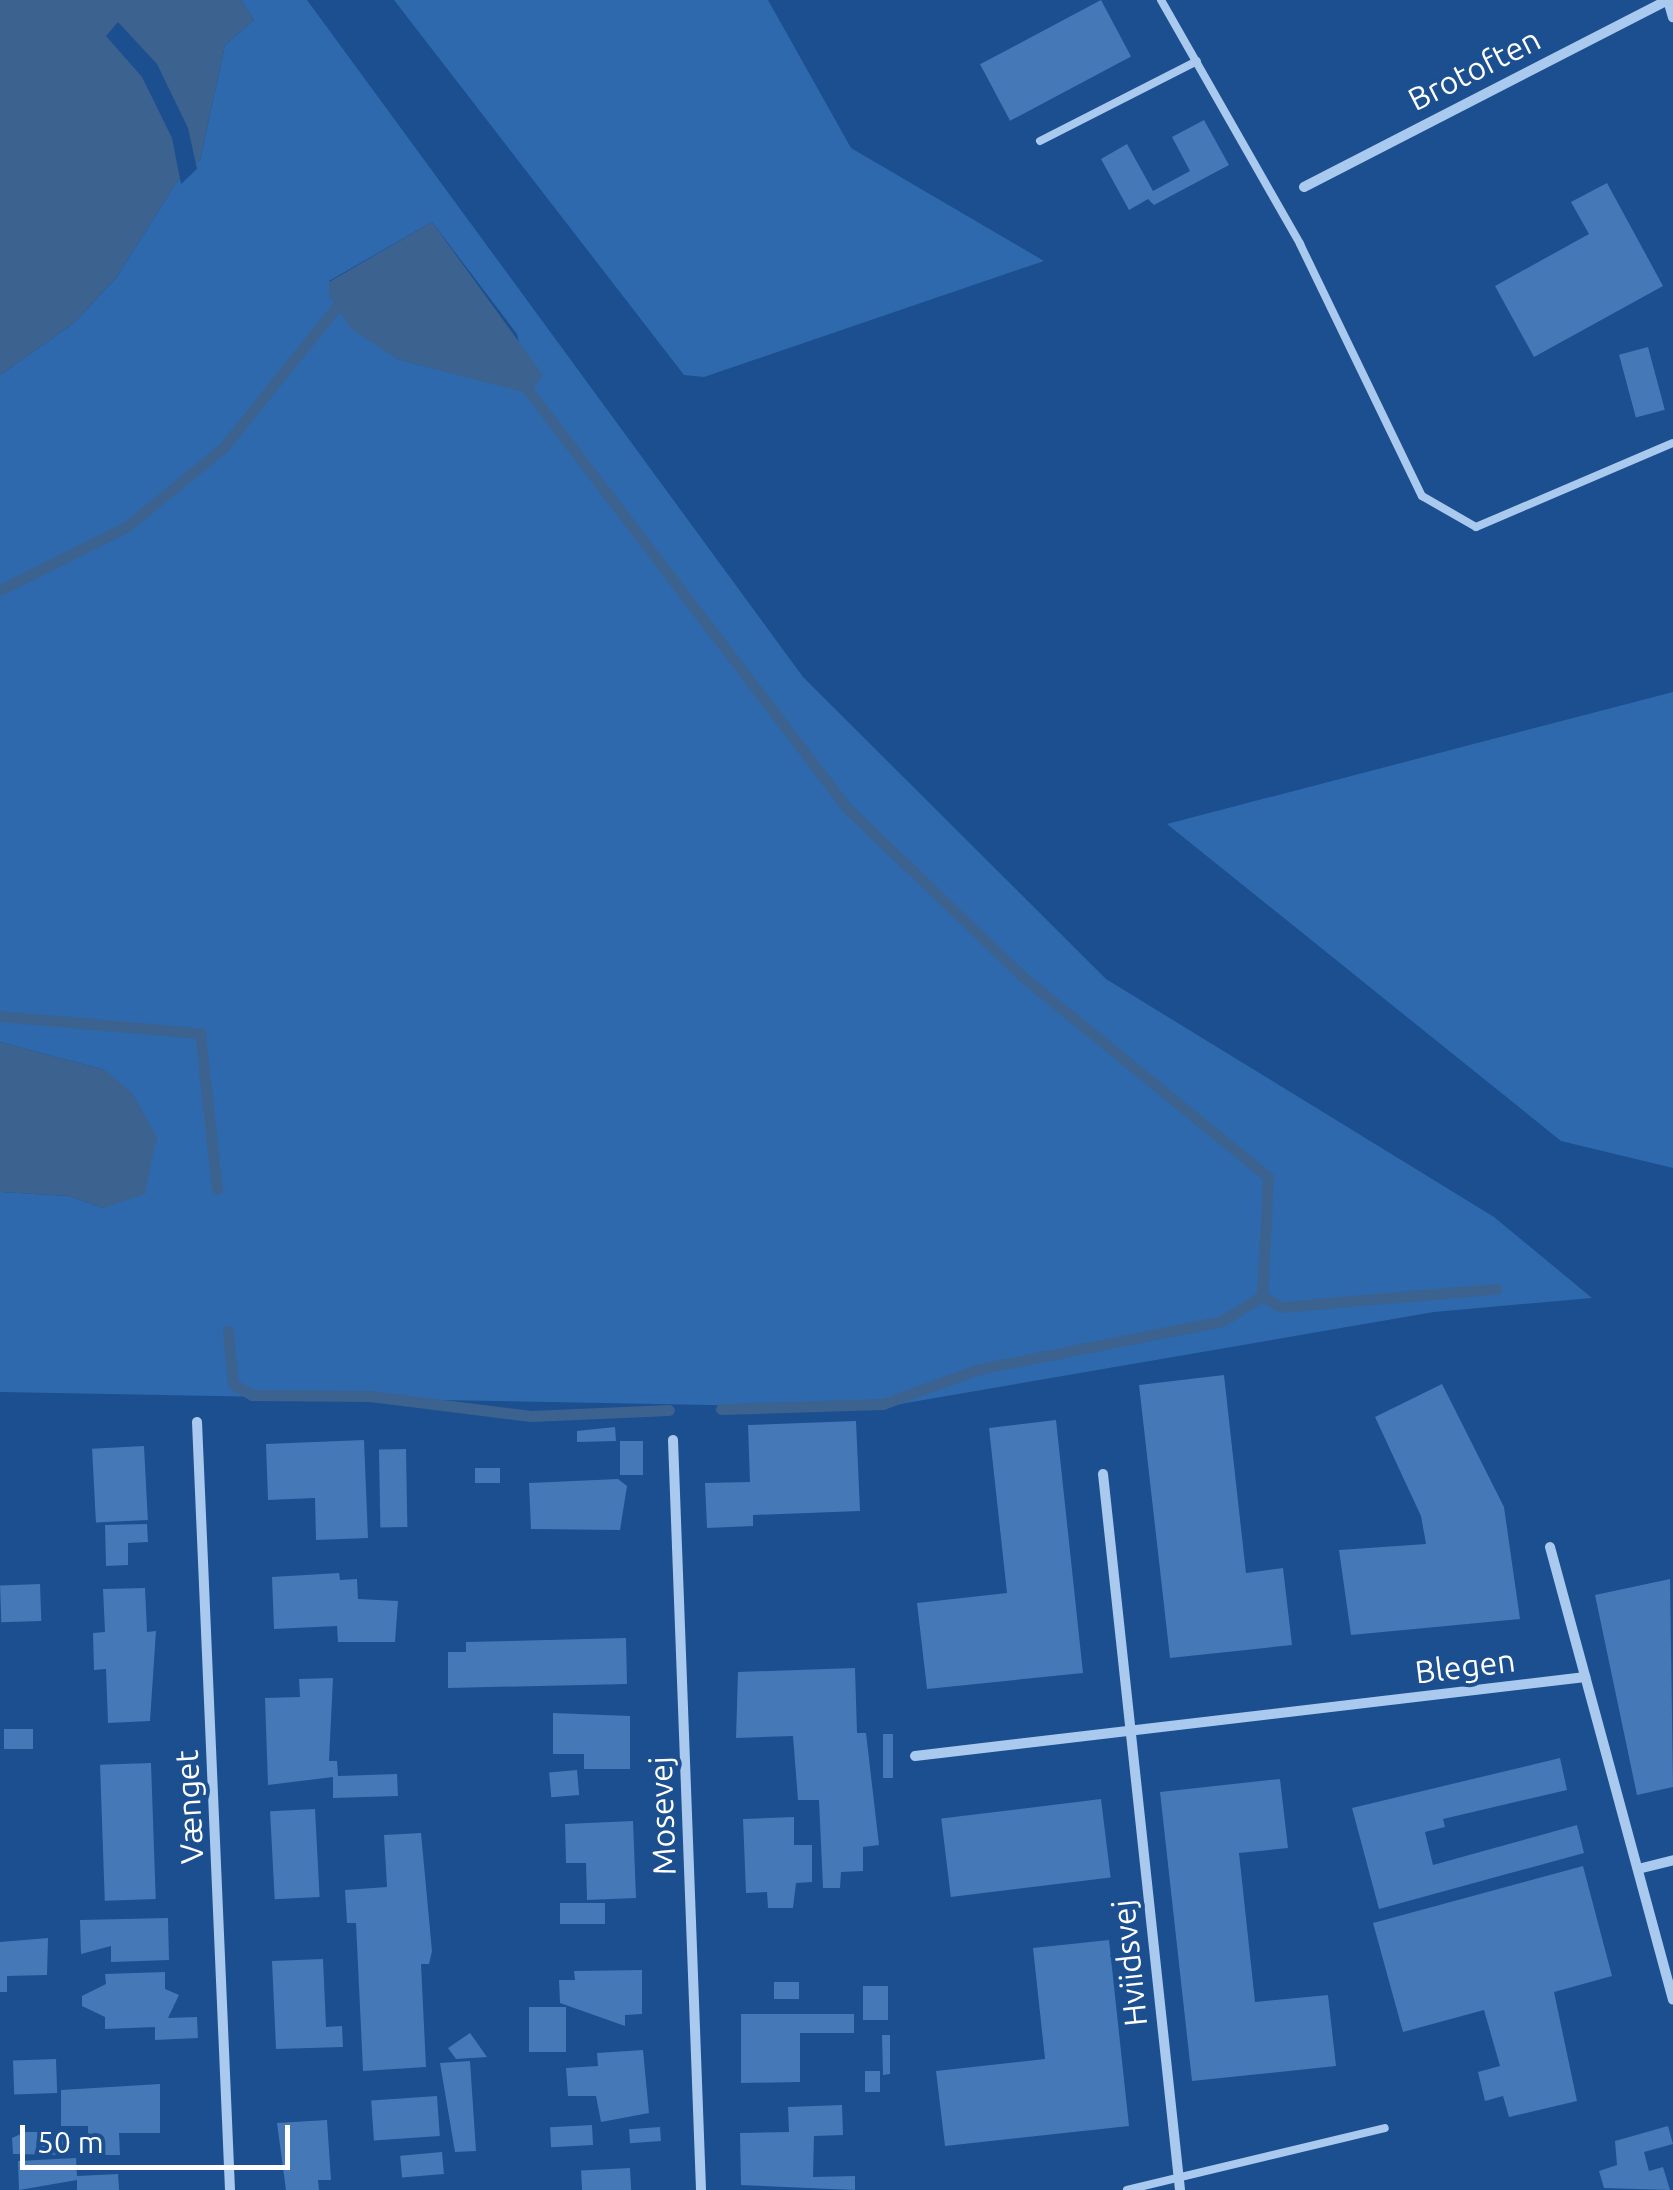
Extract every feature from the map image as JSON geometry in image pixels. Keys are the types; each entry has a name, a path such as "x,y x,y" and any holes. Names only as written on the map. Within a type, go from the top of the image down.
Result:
{"street":[{"name":"Brotoften","path":"1304,188 1668,0 1673,16"},
{"name":"Vænget","path":"197,1422 230,2190"},
{"name":"Mosevej","path":"674,1440 701,2190"},
{"name":"Hviidsvej","path":"1102,1474 1179,2184"},
{"path":"1550,1547 1673,2000"},
{"name":"Blegen","path":"1128,1730 1585,1677"},
{"path":"915,1756 1128,1730"},
{"path":"1638,1869 1673,1860"}],"lane":[{"path":"1161,0 1300,244 1422,496 1476,527 1673,443"},
{"path":"1040,141 1197,61"},
{"path":"1128,2190 1179,2184 1385,2128"}],"shaded area":[{"path":"0,0 241,0 254,20 225,45 200,160 178,180 116,278 74,323 0,375"},
{"path":"241,0 307,0 803,677 1106,979 1494,1217 1592,1298 1434,1312 877,1408 0,1392 0,1192 69,1196 103,1208 105,1070 0,1042 0,375 74,323 116,278 178,180 200,160 225,45 254,20","holes":["432,222 517,334 530,393 397,359 329,281"]},
{"path":"394,0 768,0 851,148 1044,261 704,377 684,375"},
{"path":"432,222 543,375 530,394 397,359 351,329 329,296 329,282"},
{"path":"1673,692 1673,1168 1561,1141 1167,824"},
{"path":"0,1042 105,1070 133,1094 157,1137 145,1194 103,1208 69,1196 0,1192"}],"pier":[{"path":"118,22 157,64 188,128 197,169 181,184 172,138 142,77 106,36"}],"building":[{"path":"1101,0 1131,57 1010,121 980,64"},
{"path":"1204,120 1229,165 1154,205 1148,199 1129,210 1101,159 1127,144 1153,191 1190,171 1172,137"},
{"path":"1607,183 1663,286 1534,357 1495,286 1589,234 1571,202"},
{"path":"1648,347 1665,410 1636,418 1619,355"},
{"path":"1224,1375 1246,1573 1283,1568 1292,1645 1170,1658 1139,1385"},
{"path":"1442,1384 1504,1507 1520,1619 1351,1635 1339,1550 1426,1544 1421,1516 1375,1417"},
{"path":"1056,1420 1083,1673 927,1689 917,1603 1007,1593 989,1428"},
{"path":"856,1421 860,1511 753,1515 753,1526 707,1528 705,1483 750,1482 748,1425"},
{"path":"615,1427 616,1441 577,1442 577,1431"},
{"path":"364,1440 368,1538 316,1540 315,1498 268,1500 266,1444"},
{"path":"620,1441 643,1441 643,1475 620,1475"},
{"path":"144,1446 148,1520 96,1523 92,1449"},
{"path":"379,1449 406,1449 407,1527 380,1527"},
{"path":"475,1468 500,1468 500,1483 475,1483"},
{"path":"618,1479 627,1486 620,1530 531,1529 529,1483"},
{"path":"147,1524 148,1542 128,1543 128,1565 106,1566 105,1525"},
{"path":"339,1573 340,1580 357,1579 358,1599 398,1601 395,1642 338,1642 337,1626 274,1629 272,1577"},
{"path":"1670,1579 1673,1787 1637,1795 1595,1595"},
{"path":"40,1584 41,1621 1,1622 0,1585"},
{"path":"145,1588 147,1632 156,1631 150,1721 108,1723 106,1669 94,1670 93,1633 105,1632 103,1589"},
{"path":"626,1638 627,1684 448,1688 448,1652 466,1652 466,1642"},
{"path":"855,1668 857,1733 866,1733 879,1845 863,1847 863,1871 841,1872 840,1888 823,1888 819,1800 798,1800 793,1736 736,1738 738,1672"},
{"path":"333,1678 329,1761 337,1761 338,1776 397,1774 398,1796 333,1798 333,1777 268,1785 265,1698 300,1697 299,1679"},
{"path":"553,1713 630,1716 630,1769 584,1769 584,1754 553,1754"},
{"path":"4,1729 33,1729 33,1749 4,1749"},
{"path":"883,1734 893,1734 893,1778 883,1778"},
{"path":"1560,1758 1567,1790 1443,1819 1445,1827 1425,1832 1433,1865 1577,1825 1584,1853 1379,1909 1352,1808"},
{"path":"151,1763 156,1899 105,1901 100,1765"},
{"path":"577,1770 579,1795 551,1797 549,1772"},
{"path":"1280,1779 1288,1848 1239,1853 1255,2002 1328,1995 1336,2066 1192,2081 1160,1792"},
{"path":"1101,1799 1111,1877 951,1897 941,1819"},
{"path":"315,1809 320,1897 275,1899 270,1811"},
{"path":"794,1817 794,1845 812,1845 812,1882 796,1883 793,1908 768,1908 767,1892 746,1893 743,1819"},
{"path":"633,1821 636,1898 587,1900 586,1863 566,1863 565,1824"},
{"path":"421,1833 432,1951 429,1964 421,1964 426,2067 363,2071 356,1923 347,1923 345,1890 387,1887 384,1835"},
{"path":"1583,1866 1612,1976 1554,1992 1577,2101 1509,2117 1503,2096 1485,2101 1478,2072 1500,2066 1484,2010 1403,2032 1373,1923"},
{"path":"560,1903 605,1903 605,1924 560,1924"},
{"path":"168,1918 169,1960 111,1962 111,1946 81,1954 80,1920"},
{"path":"48,1938 47,1975 7,1976 7,1992 0,1992 0,1942"},
{"path":"1109,1940 1129,2126 945,2146 936,2071 1045,2059 1033,1948"},
{"path":"323,1959 326,2027 342,2026 343,2047 276,2049 272,1961"},
{"path":"642,1970 642,2014 625,2015 625,2026 560,2003 559,1980 575,1980 574,1971"},
{"path":"165,1972 165,1989 179,1995 168,2018 197,2017 198,2038 155,2040 155,2027 105,2029 105,2017 82,2006 82,1996 106,1984 105,1974"},
{"path":"774,1982 799,1982 799,1999 774,1999"},
{"path":"863,1986 888,1986 888,2020 863,2020"},
{"path":"529,2007 566,2007 566,2052 529,2052"},
{"path":"741,2014 854,2014 854,2033 800,2033 800,2082 741,2083"},
{"path":"470,2033 487,2057 456,2059 448,2048"},
{"path":"882,2035 890,2035 890,2074 883,2075"},
{"path":"643,2050 649,2113 601,2122 596,2096 568,2096 566,2068 598,2066 597,2053"},
{"path":"56,2059 57,2093 14,2094 13,2061"},
{"path":"470,2061 476,2151 455,2152 440,2063"},
{"path":"865,2071 880,2071 880,2092 865,2092"},
{"path":"160,2084 160,2133 119,2133 120,2155 88,2155 88,2126 61,2126 61,2090"},
{"path":"437,2096 440,2136 374,2141 371,2101"},
{"path":"842,2105 843,2135 814,2136 813,2177 855,2176 855,2190 741,2185 740,2133 789,2132 788,2107"},
{"path":"327,2120 331,2180 318,2180 319,2190 286,2190 277,2123"},
{"path":"592,2125 593,2145 551,2147 550,2127"},
{"path":"1668,2126 1673,2144 1644,2152 1649,2171 1663,2167 1670,2190 1604,2188 1599,2171 1617,2165 1615,2141"},
{"path":"660,2127 661,2141 630,2143 629,2129"},
{"path":"25,2132 69,2132 69,2155 13,2154 12,2138"},
{"path":"442,2152 444,2174 402,2178 400,2156"},
{"path":"76,2158 77,2176 118,2174 119,2190 77,2190 77,2180 19,2190 18,2161"},
{"path":"630,2168 631,2190 582,2190 581,2171"}],"waterway":[{"path":"0,590 126,527 223,448 345,296"},
{"path":"522,382 847,808 1023,977 1268,1177 1262,1296 1222,1321 979,1369 883,1404 721,1409"},
{"path":"0,1016 200,1033 217,1189"},
{"path":"1262,1296 1280,1307 1496,1289"},
{"path":"228,1331 233,1384 252,1395 370,1396 531,1416 669,1410"}]}
